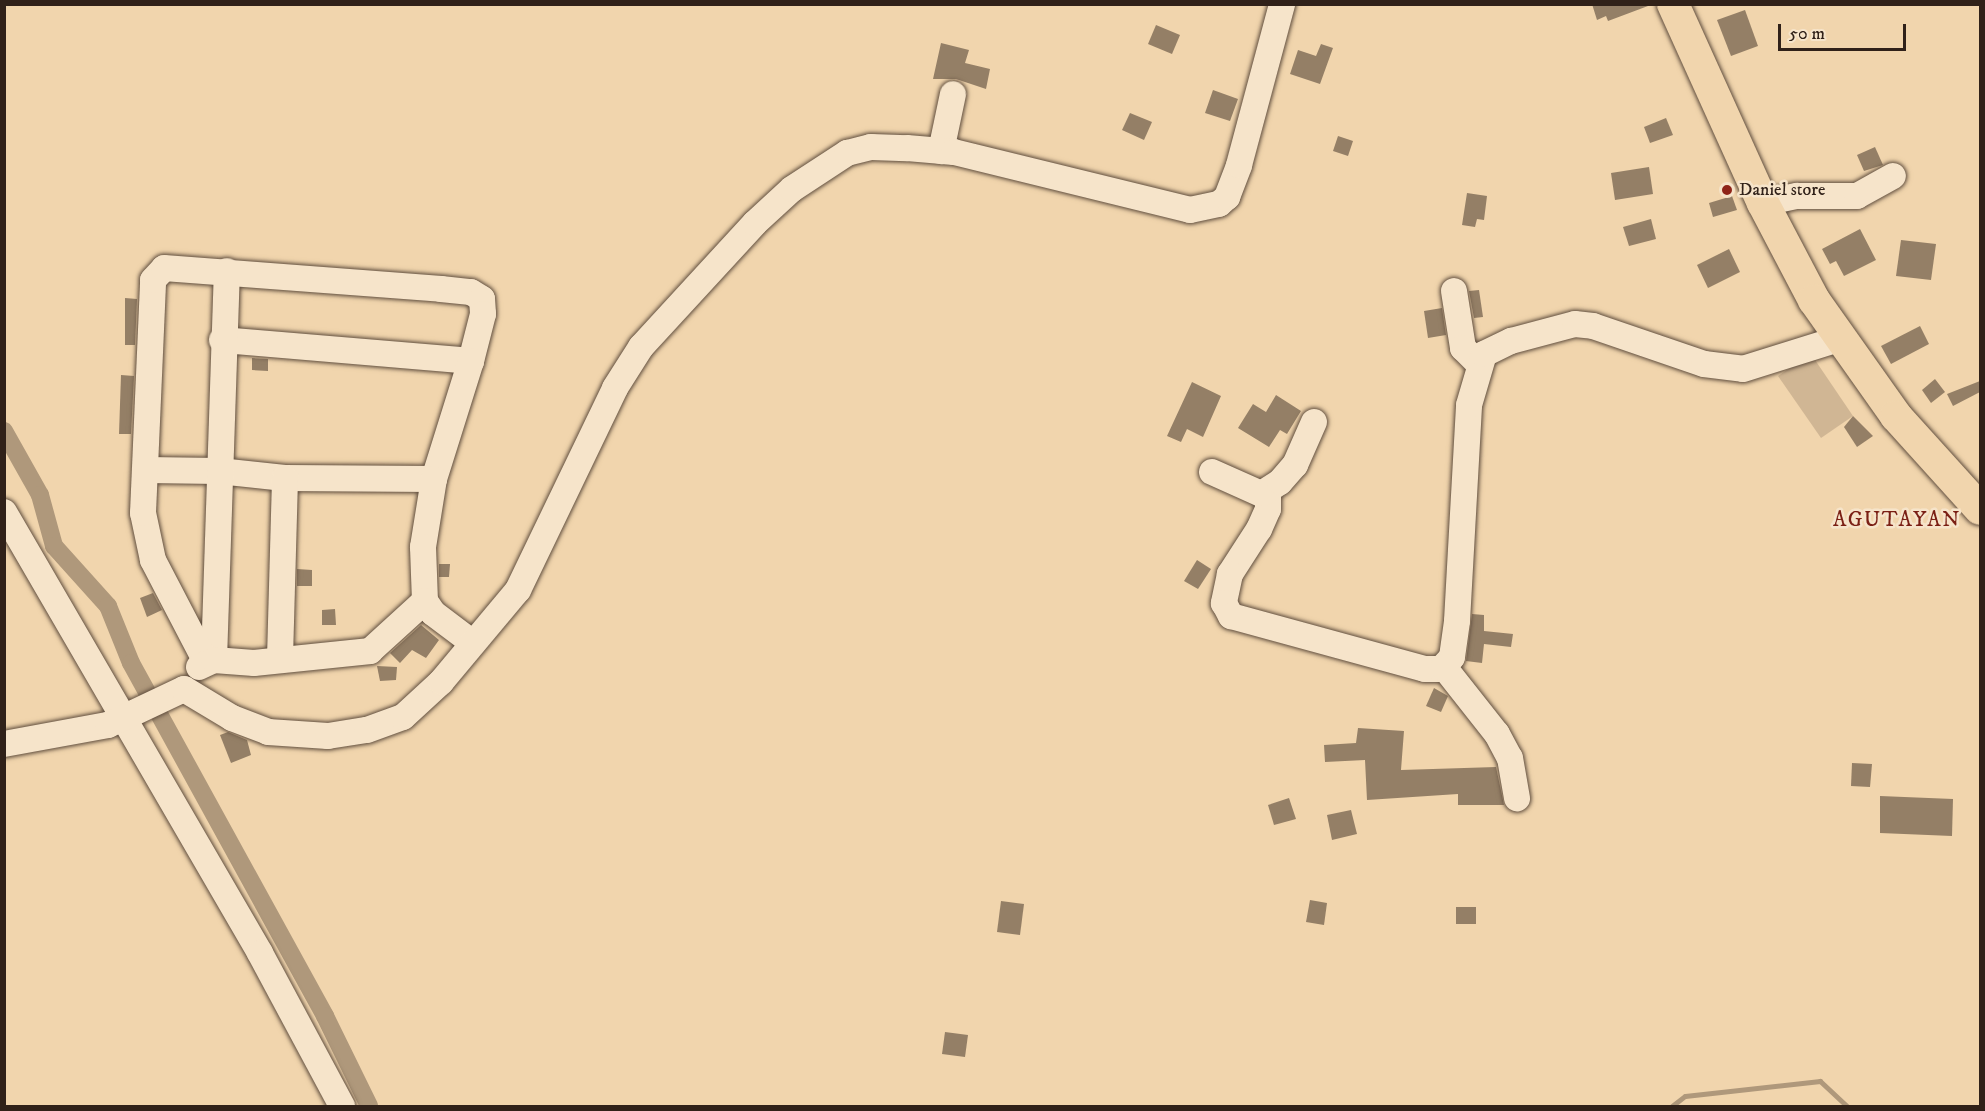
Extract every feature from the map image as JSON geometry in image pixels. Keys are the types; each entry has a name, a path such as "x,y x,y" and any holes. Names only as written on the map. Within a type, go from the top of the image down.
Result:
{"main road":[{"path":"1673,4 1763,202 1814,300 1896,416 1980,509"}],"street":[{"path":"178,692 232,718 268,732 345,734 384,725 415,709 473,643 528,574 615,388 640,347 739,239 792,189 834,159 871,147 941,151 1190,210 1219,204 1227,197 1239,165 1282,4"},
{"path":"941,151 953,94"},
{"path":"1763,202 1797,196 1857,196 1893,176"},
{"path":"210,661 153,560 143,513 153,280 164,268 227,271 471,292 484,305 471,362 434,479 423,547 425,601 433,613 473,643"},
{"path":"210,661 219,471 222,340 227,271"},
{"path":"1454,291 1463,348 1479,364"},
{"path":"1212,472 1268,497 1268,509 1230,574 1224,593 1226,609 1231,616 1425,669 1444,667 1452,657 1457,621 1469,405 1479,364 1492,348 1575,324 1593,326 1723,369 1743,369 1842,338"},
{"path":"222,340 471,362"},
{"path":"1263,493 1280,482 1295,465 1314,422"},
{"path":"146,470 219,471 285,478 434,479"},
{"path":"280,658 285,478"},
{"path":"4,513 133,714 342,1107"},
{"path":"4,744 90,730 133,714 178,692 194,671 210,661 254,663 280,658 370,651 425,601"},
{"path":"1444,667 1497,734 1510,758 1517,798"}],"shaded area":[{"path":"1811,354 1853,416 1821,438 1778,376"}],"building":[{"path":"1592,4 1648,4 1648,6 1608,21 1606,16 1597,20"},
{"path":"1745,10 1758,46 1731,56 1717,20"},
{"path":"1156,25 1180,35 1172,54 1148,44"},
{"path":"941,43 969,50 965,63 990,69 986,89 956,79 933,79"},
{"path":"1321,44 1333,48 1320,84 1290,74 1298,50 1316,56"},
{"path":"1213,90 1238,99 1230,121 1205,113"},
{"path":"1130,113 1152,122 1144,140 1122,130"},
{"path":"1666,118 1673,135 1650,143 1644,127"},
{"path":"1338,136 1353,141 1348,156 1333,151"},
{"path":"1875,147 1883,165 1864,171 1857,155"},
{"path":"1649,167 1653,194 1615,200 1611,173"},
{"path":"1467,193 1487,196 1484,220 1477,219 1475,227 1462,225"},
{"path":"1732,196 1737,210 1713,217 1709,203"},
{"path":"1651,219 1656,239 1629,246 1623,227"},
{"path":"1860,229 1876,260 1844,276 1836,261 1830,264 1822,249"},
{"path":"1901,240 1936,244 1931,280 1896,276"},
{"path":"1729,249 1740,272 1708,288 1697,265"},
{"path":"1479,290 1483,317 1474,318 1469,291"},
{"path":"125,298 137,299 135,345 125,345"},
{"path":"1442,308 1446,335 1428,338 1424,311"},
{"path":"1920,326 1929,344 1891,364 1881,346"},
{"path":"252,358 268,359 268,371 252,370"},
{"path":"121,375 134,376 131,434 119,434"},
{"path":"1935,379 1945,392 1931,403 1922,390"},
{"path":"1980,381 1980,392 1953,406 1947,394"},
{"path":"1192,382 1221,396 1203,437 1187,429 1181,442 1167,436"},
{"path":"1276,395 1301,411 1287,434 1280,430 1269,447 1238,428 1253,404 1266,412"},
{"path":"1853,416 1873,436 1857,447 1844,427"},
{"path":"1197,560 1211,569 1198,589 1184,581"},
{"path":"439,564 450,564 449,577 439,577"},
{"path":"297,569 312,570 312,586 297,586"},
{"path":"153,593 162,610 147,617 140,598"},
{"path":"335,609 336,625 322,625 322,610"},
{"path":"1472,614 1484,615 1484,631 1513,634 1511,647 1484,644 1482,663 1466,661"},
{"path":"421,625 439,640 426,658 412,650 400,663 390,653"},
{"path":"377,666 397,667 396,680 380,681"},
{"path":"1434,688 1448,696 1441,712 1426,706"},
{"path":"1358,728 1404,731 1401,770 1496,767 1504,805 1458,805 1458,794 1367,800 1365,760 1325,762 1324,745 1356,743"},
{"path":"228,732 247,740 251,755 231,763 220,735"},
{"path":"1852,763 1872,764 1870,787 1851,786"},
{"path":"1880,796 1953,799 1952,836 1880,833"},
{"path":"1289,798 1296,819 1274,825 1268,805"},
{"path":"1351,810 1357,834 1332,840 1327,815"},
{"path":"1310,900 1327,903 1324,925 1306,922"},
{"path":"1001,901 1024,904 1020,935 997,932"},
{"path":"1456,907 1476,907 1476,924 1456,924"},
{"path":"945,1032 968,1035 965,1057 942,1054"}],"waterway":[{"path":"4,431 40,495 54,546 108,606 131,663 325,1016 369,1106"},
{"path":"1672,1106 1685,1096 1820,1081 1847,1106"}],"place":[{"name":"Daniel store","path":"1727,190"}],"district":[{"name":"AGUTAYAN","path":"1897,520"}]}
